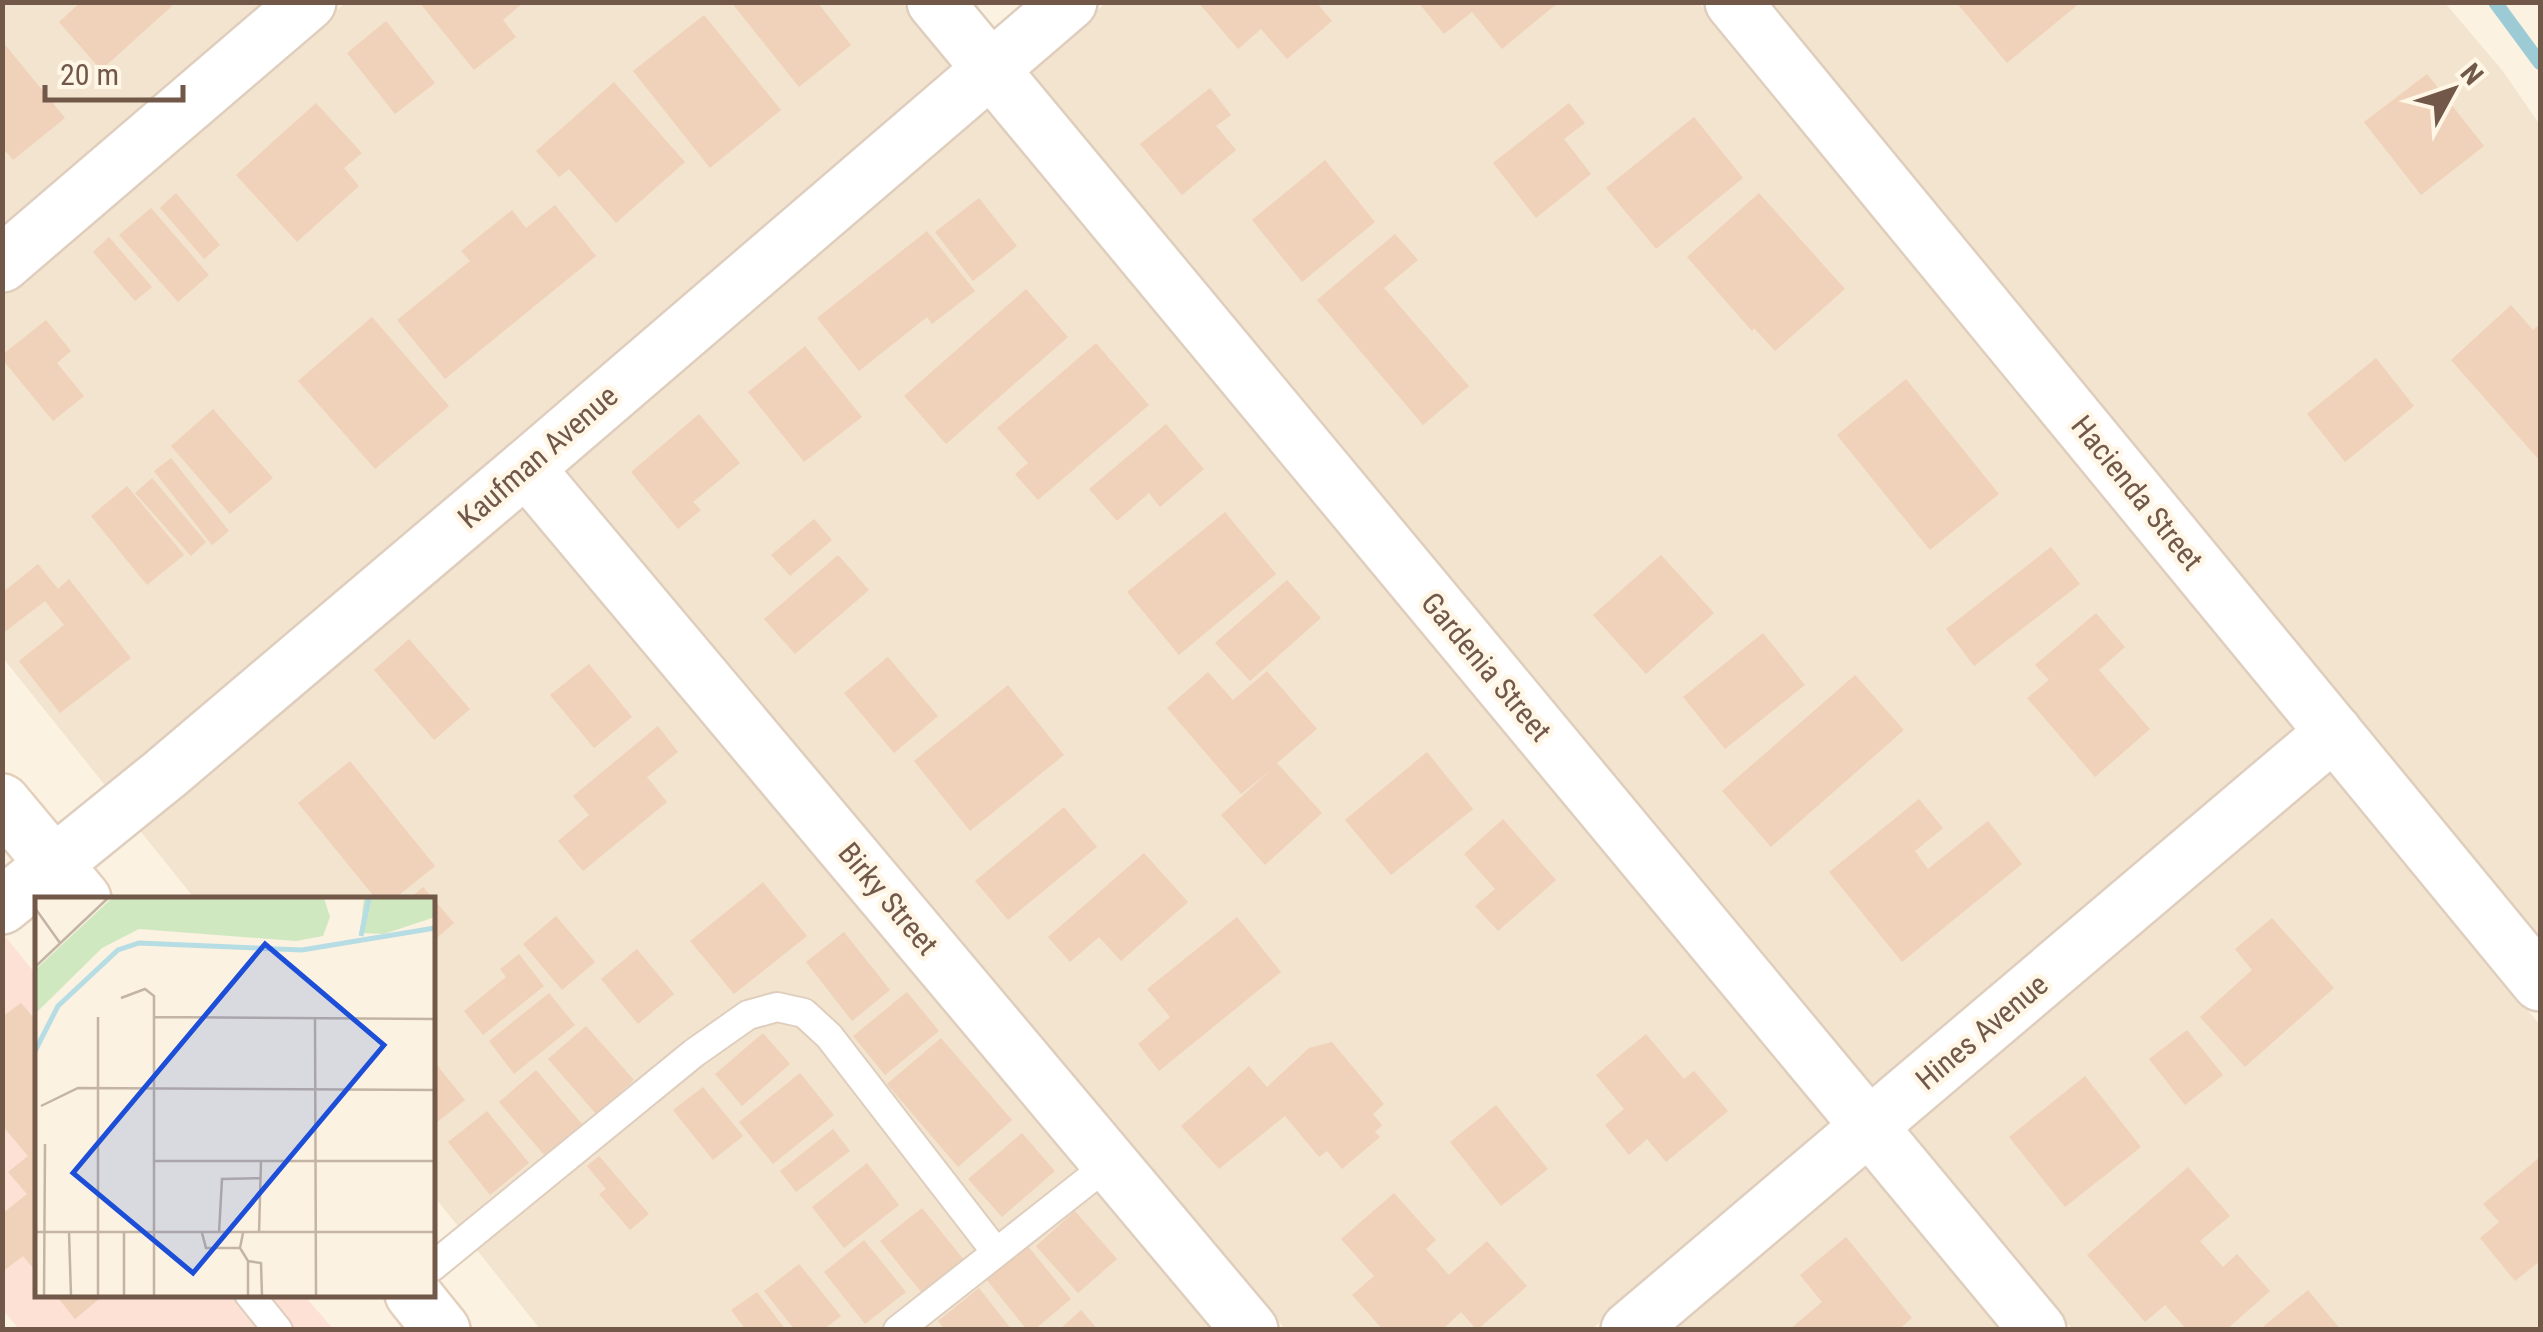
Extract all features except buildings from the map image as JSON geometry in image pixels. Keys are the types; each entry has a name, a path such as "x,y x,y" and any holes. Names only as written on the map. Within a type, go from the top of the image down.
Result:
{"street":[{"path":"2,264 308,2"},
{"name":"Gardenia Street","path":"935,2 2038,1330"},
{"name":"Kaufman Avenue","path":"2,906 68,882 526,468 1069,2"},
{"name":"Hacienda Street","path":"1734,2 2540,983"},
{"name":"Birky Street","path":"526,468 1250,1330"},
{"name":"Hines Avenue","path":"1628,1330 2334,732"},
{"path":"2,802 68,882"},
{"path":"415,1297 442,1330"}],"lane":[{"path":"435,1265 694,1052 748,1015 777,1007 804,1013 829,1036 996,1252"},
{"path":"898,1330 1110,1163"},
{"path":"251,1297 278,1330"}],"shaded area":[{"path":"3,3 271,3 3,233"},
{"path":"345,3 902,3 954,69 108,789 3,658 2,295"},
{"path":"1106,3 1699,3 2299,731 1875,1092 1024,71"},
{"path":"1768,3 2445,3 2502,70 2540,125 2540,942"},
{"path":"984,105 1834,1126 1592,1329 1285,1329 562,469"},
{"path":"522,504 1215,1329 540,1329 435,1198 435,897 193,897 137,827"},
{"path":"2329,767 2540,1025 2540,1329 2072,1329 1905,1128"},
{"path":"4,935 35,974 35,1297 306,1297 333,1329 19,1329 2,1309"},
{"path":"1865,1162 2004,1330 1665,1330"}],"waterway":[{"path":"2495,2 2540,63"}]}
